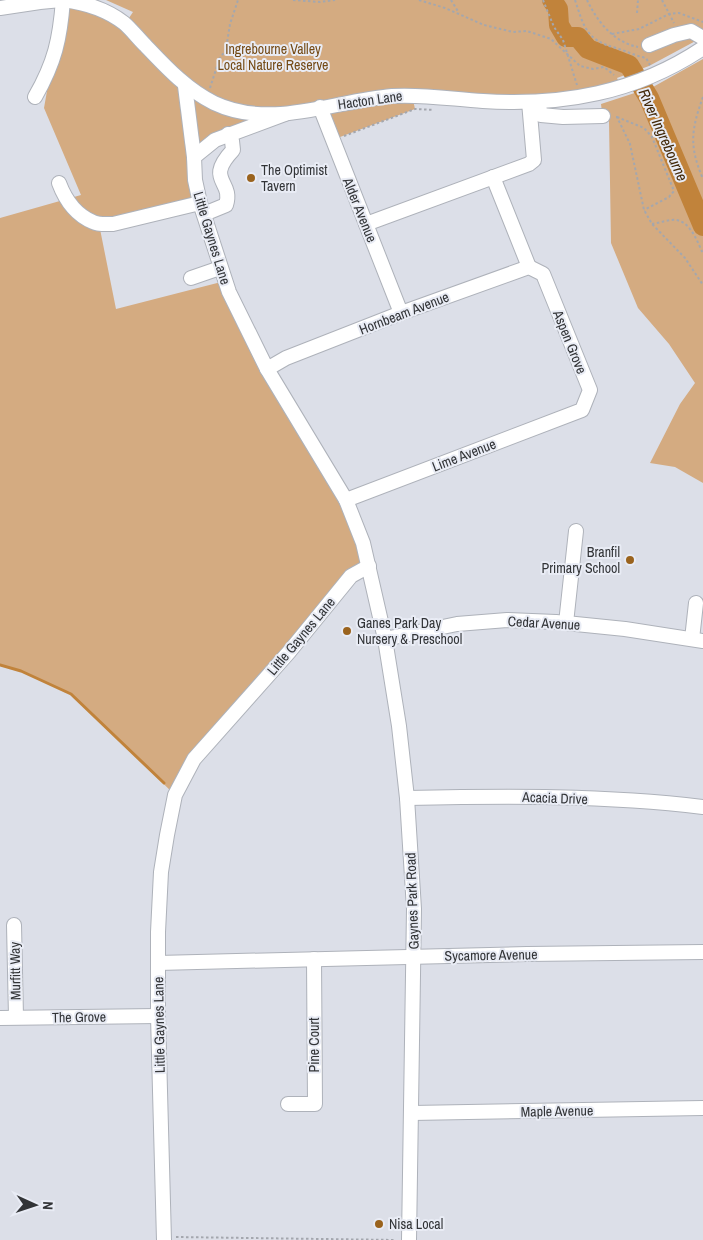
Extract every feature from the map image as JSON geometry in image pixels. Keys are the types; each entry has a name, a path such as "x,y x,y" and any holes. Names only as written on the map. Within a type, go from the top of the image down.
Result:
{"street":[{"name":"Hacton Lane","path":"0,8 63,0 80,2 100,9 125,24 185,86 215,103 260,114 286,114 374,98 412,95 484,101 534,102 579,97 622,88 647,73 667,70 703,48"},
{"path":"35,96 45,80 56,50 61,30 63,0"},
{"path":"649,45 680,33 691,31 703,38"},
{"name":"Little Gaynes Lane","path":"164,1238 158,1016 158,932 161,872 175,795 194,759 289,652 351,576 369,566 358,528 346,500 267,369 229,292 202,209 195,180 192,126 185,86"},
{"path":"534,102 541,115 563,117 603,116"},
{"path":"366,224 529,164 534,160 534,102"},
{"name":"Alder Avenue","path":"320,107 401,313"},
{"path":"194,157 215,140 286,114"},
{"path":"59,183 64,197 76,210 92,222 99,224 113,224 226,205 228,198 220,174 220,165 233,150 232,141 228,134"},
{"path":"493,177 529,267"},
{"name":"Aspen Grove","path":"529,267 543,274 590,390 582,410"},
{"name":"Hornbeam Avenue","path":"267,369 286,358 401,313 529,267"},
{"path":"191,278 220,268"},
{"name":"Lime Avenue","path":"346,500 582,410"},
{"path":"566,623 576,531"},
{"name":"Gaynes Park Road","path":"369,566 385,639 399,726 407,798 414,909 409,1240"},
{"path":"696,603 697,640"},
{"name":"Cedar Avenue","path":"385,639 457,624 506,620 566,623 625,629 697,640"},
{"name":"Acacia Drive","path":"407,798 489,796 575,797 703,807"},
{"name":"Murfitt Way","path":"14,925 16,1018"},
{"name":"Sycamore Avenue","path":"158,963 703,952"},
{"name":"Pine Court","path":"288,1104 315,1104 314,959"},
{"name":"The Grove","path":"0,1018 158,1016"},
{"name":"Maple Avenue","path":"412,1113 703,1108"}],"path":[{"path":"206,98 219,60 226,49 230,24 238,0"},
{"path":"293,0 320,2 335,0"},
{"path":"419,0 484,25 513,32 527,31 551,39 580,66 586,68 604,67 616,78 622,88"},
{"path":"451,0 459,14"},
{"path":"543,0 554,27 563,40 576,78 579,97"},
{"path":"575,0 586,29 592,38 601,44 646,58 647,73"},
{"path":"587,0 599,22 612,34 629,45 637,47 649,45"},
{"path":"637,13 638,0"},
{"path":"662,0 680,33"},
{"path":"612,34 639,29 669,14 679,14 703,22"},
{"path":"703,97 693,141 695,159 703,179"},
{"path":"332,140 415,110 434,110"},
{"path":"603,116 618,117 644,128 652,137 674,191 669,196 644,210"},
{"path":"618,117 630,144 644,210 652,224 685,258 703,285"},
{"path":"652,224 676,220 686,224 693,233 703,254"},
{"path":"164,1238 396,1240"}],"green space":[{"name":"Ingrebourne Valley Local Nature Reserve","path":"63,0 125,24 133,12 106,0 703,0 703,37 649,66 617,78 622,88 591,96 412,95 415,109 332,140 320,107 285,114 195,157 200,203 99,224 116,309 225,281 332,475 369,566 194,759 175,795 71,694 21,671 0,665 0,218 81,195 44,108"},
{"path":"703,59 703,483 675,467 650,463 680,404 695,383 669,344 638,308 611,243 609,121 603,120 601,104 653,87"}],"waterway":[{"name":"River Ingrebourne","path":"552,0 558,9 559,25 566,37 578,37 588,49 629,65 649,98 703,226"},
{"path":"0,665 21,671 71,694 164,783"}],"place":[{"name":"The Optimist Tavern","path":"251,178"},
{"name":"Branfil Primary School","path":"630,560"},
{"name":"Ganes Park Day Nursery & Preschool","path":"347,631"},
{"name":"Nisa Local","path":"379,1224"}]}
